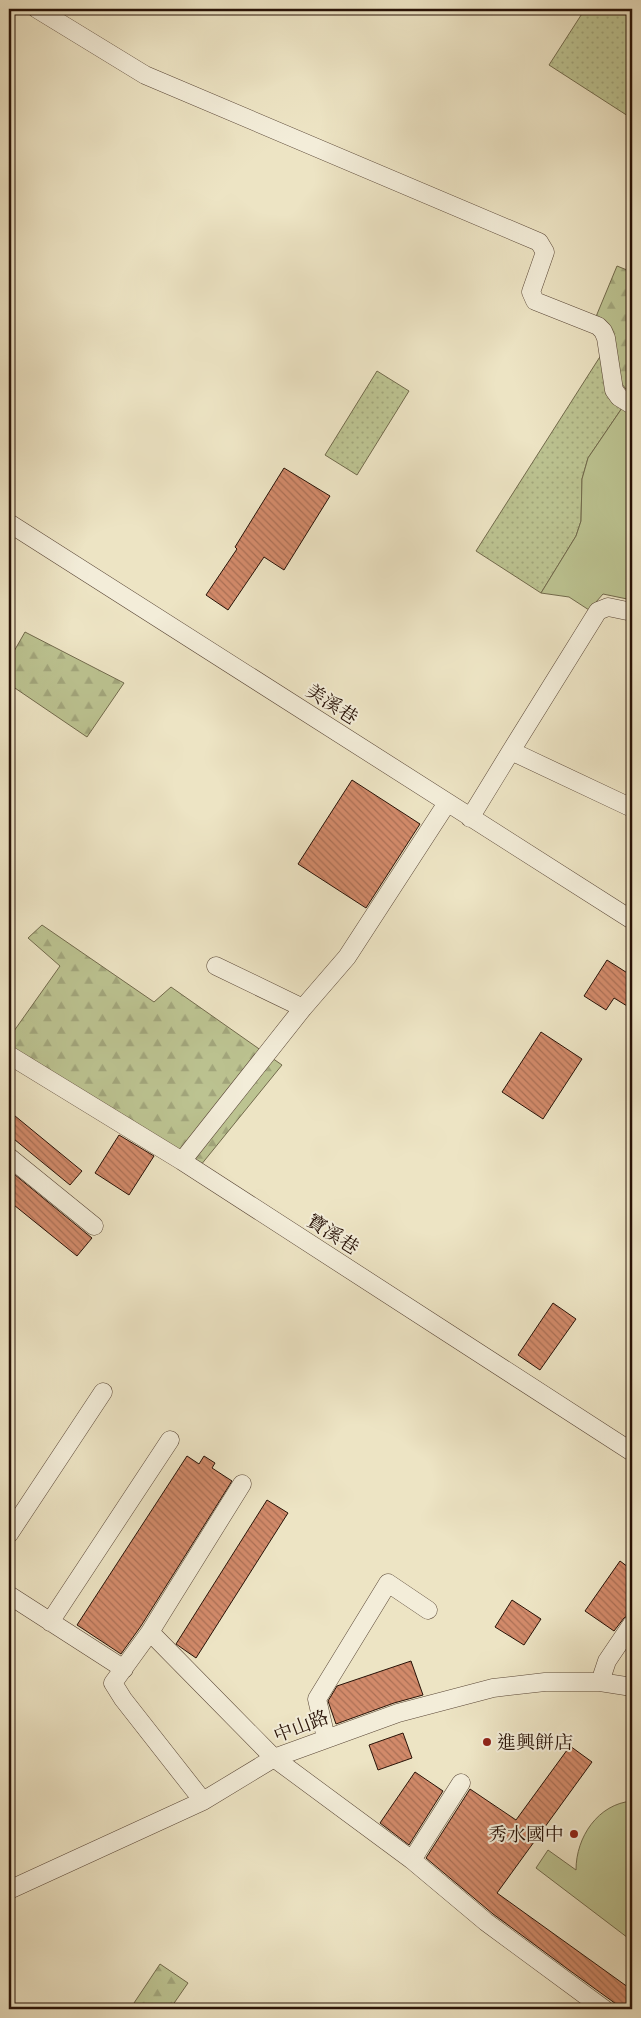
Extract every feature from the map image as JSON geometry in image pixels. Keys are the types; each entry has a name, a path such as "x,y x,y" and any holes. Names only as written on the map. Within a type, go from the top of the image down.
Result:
{"street":[{"path":"37,9 145,75 539,242 545,252 531,292 535,301 598,326 603,331 606,338 614,390 619,397 632,405"},
{"name":"美溪巷","path":"9,523 632,920"},
{"path":"470,818 595,614 602,608 608,607 632,612"},
{"path":"511,751 632,808"},
{"path":"182,1162 346,956 447,803"},
{"path":"216,966 303,1008"},
{"name":"寶溪巷","path":"9,1055 182,1162 632,1452"},
{"path":"9,1157 94,1226"},
{"path":"9,1534 103,1392"},
{"path":"50,1622 170,1440"},
{"path":"203,1801 123,1700 113,1683 150,1632 242,1484"},
{"path":"326,1738 317,1699 388,1583 428,1610"},
{"path":"9,1595 124,1669"},
{"path":"600,1682 607,1661 632,1624"},
{"path":"150,1632 274,1758 412,1860 486,1922 604,2009"},
{"name":"中山路","path":"9,1890 203,1801 274,1758 398,1713 493,1688 545,1682 600,1682 632,1687"},
{"path":"412,1860 461,1783"}],"green space":[{"path":"585,9 632,9 632,110 628,116 549,65"},
{"path":"617,266 632,272 632,397 622,384 595,319"},
{"path":"603,352 622,408 588,458 582,479 581,521 576,536 541,593 476,551"},
{"path":"377,371 409,391 357,475 325,455"},
{"path":"622,408 632,412 632,600 603,594 589,610 569,597 541,593 576,536 581,521 582,479 588,458"},
{"path":"25,632 124,683 87,737 9,684 9,660"},
{"path":"42,925 154,1002 171,987 282,1065 196,1171 9,1054 9,1038 60,966 28,938"},
{"path":"632,1801 632,1941 536,1868 548,1850 576,1870 580,1846 591,1824 609,1808 620,1803"},
{"path":"160,1964 188,1983 170,2009 130,2009"}],"building":[{"path":"284,468 330,496 284,570 264,557 228,610 206,595 237,549 235,547"},
{"path":"352,780 420,824 366,908 298,864"},
{"path":"607,960 632,976 632,1009 614,998 606,1010 584,996"},
{"path":"541,1032 582,1059 543,1119 502,1092"},
{"path":"9,1111 82,1171 70,1185 9,1135"},
{"path":"119,1135 154,1156 129,1195 95,1173"},
{"path":"9,1170 92,1238 77,1256 9,1201"},
{"path":"553,1303 576,1319 540,1370 518,1355"},
{"path":"187,1456 199,1464 204,1456 215,1463 212,1468 232,1481 141,1626 121,1654 77,1625"},
{"path":"267,1500 288,1513 196,1658 176,1644"},
{"path":"620,1561 632,1570 632,1613 624,1618 614,1631 585,1611"},
{"path":"512,1600 541,1619 524,1645 495,1627"},
{"path":"411,1661 423,1695 394,1703 336,1724 328,1701 337,1686"},
{"path":"403,1733 412,1758 378,1770 369,1745"},
{"path":"570,1746 592,1762 497,1893 632,1990 632,2009 623,2009 569,1970 493,1914 426,1858 470,1789 516,1820"},
{"path":"415,1772 443,1791 409,1845 380,1823"}],"place":[{"name":"進興餅店","path":"487,1742"},
{"name":"秀水國中","path":"574,1834"}]}
